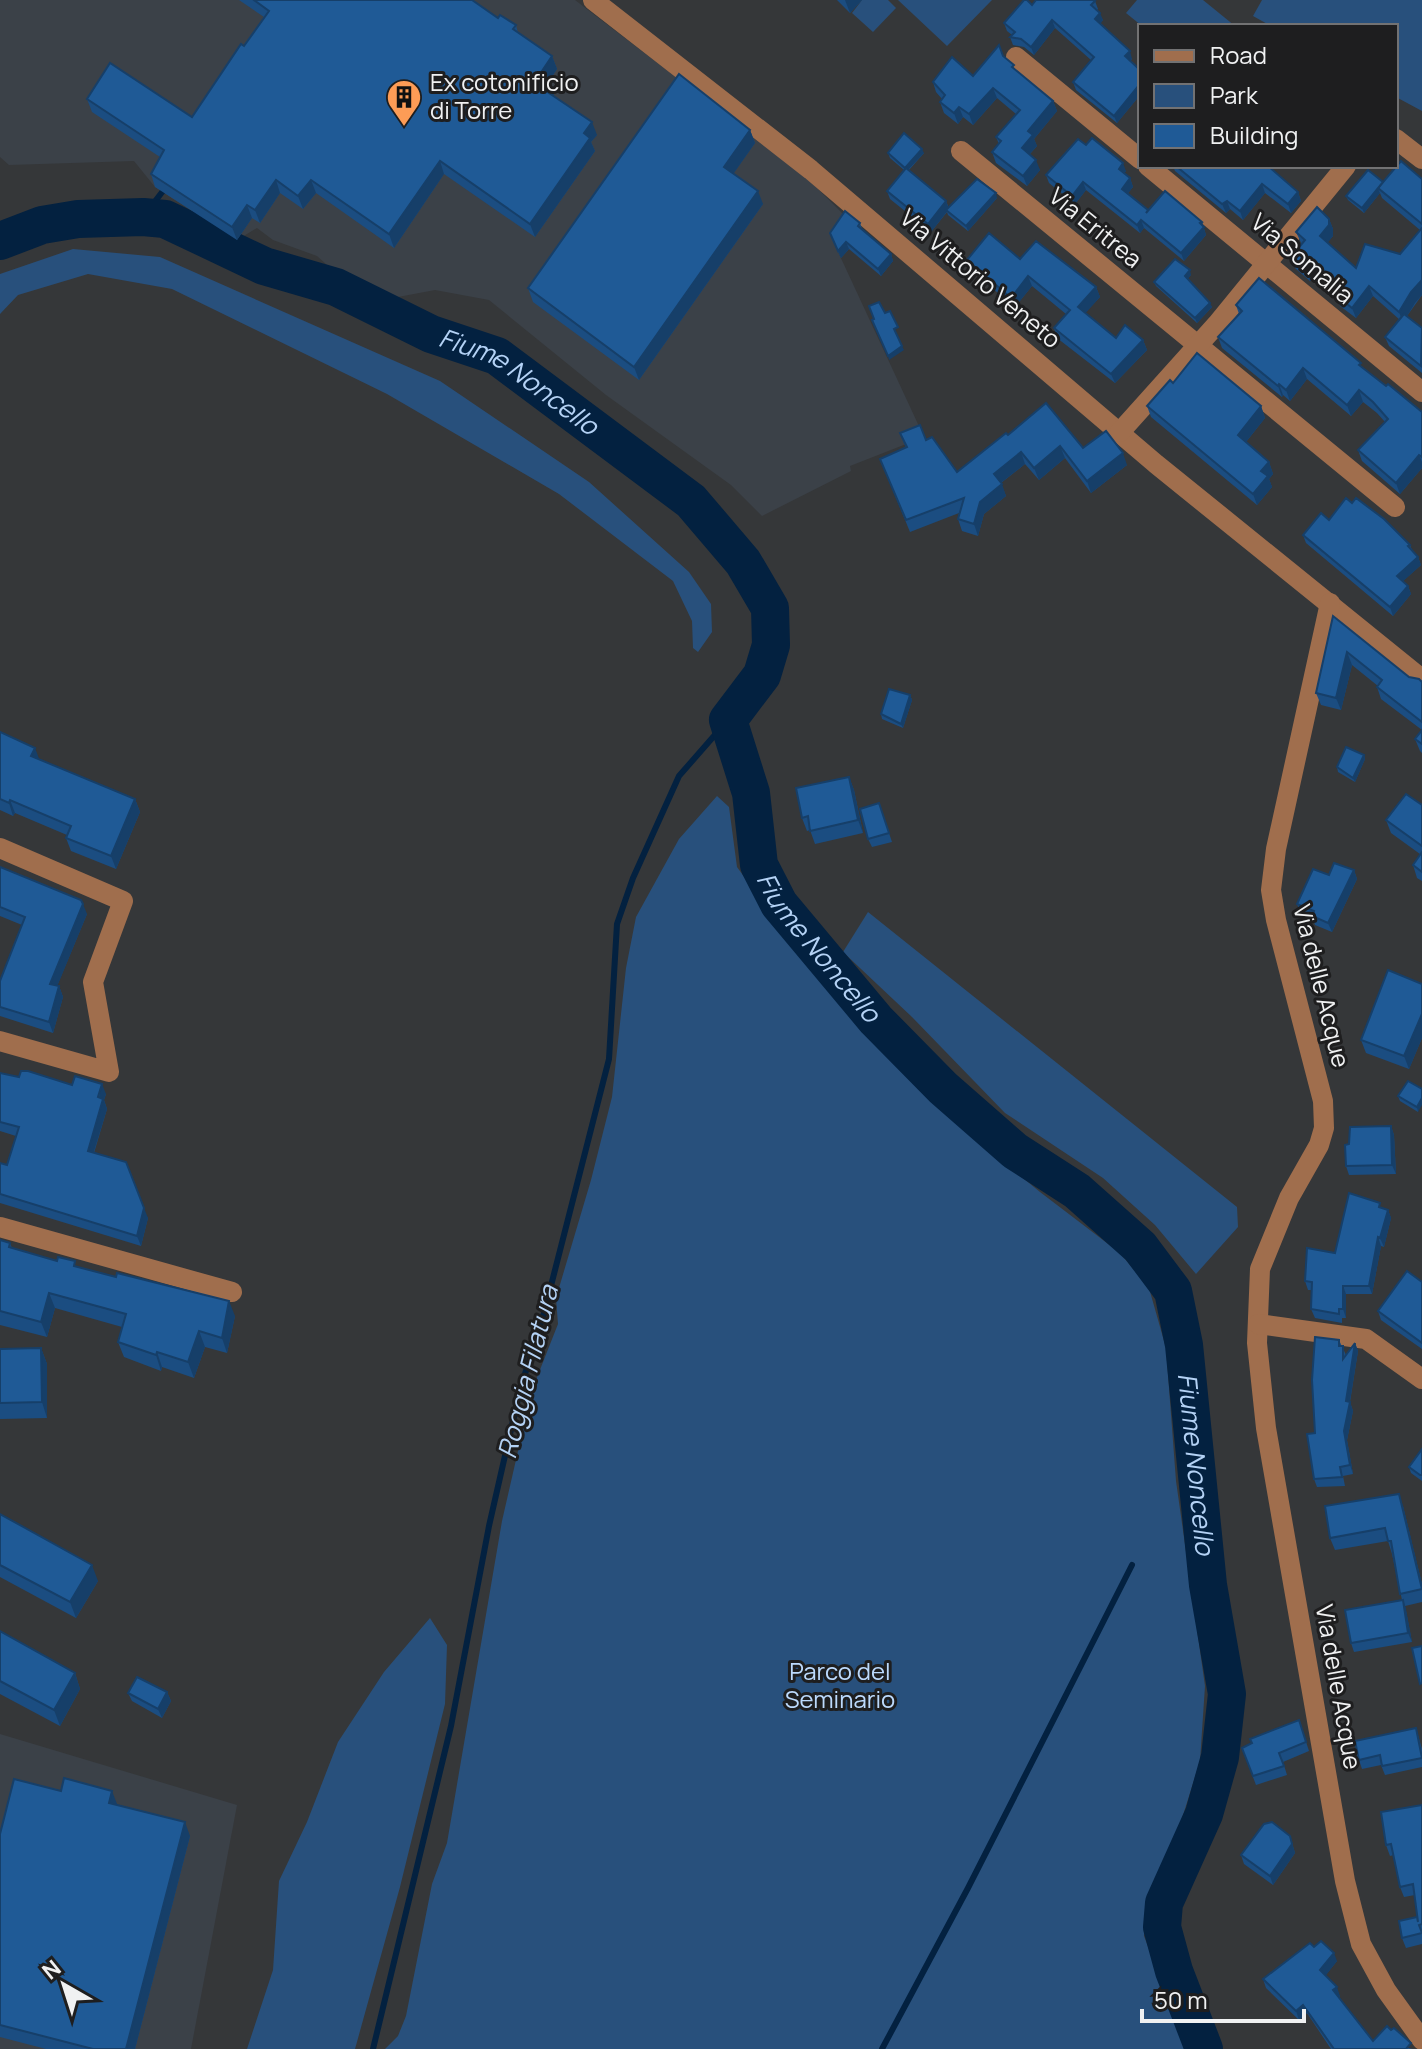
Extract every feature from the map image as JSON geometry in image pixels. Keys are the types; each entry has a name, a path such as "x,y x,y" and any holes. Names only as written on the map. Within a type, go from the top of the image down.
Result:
{"street":[{"name":"Via Vittorio Veneto","path":"593,0 811,170 1120,432 1422,679"},
{"path":"1016,57 1138,157"},
{"path":"1398,141 1422,159"},
{"name":"Via Eritrea","path":"961,151 1395,507"},
{"name":"Via Somalia","path":"1150,168 1422,392"},
{"path":"1120,432 1267,263 1344,168"},
{"name":"Via delle Acque","path":"1330,603 1276,849 1271,890 1323,1101 1324,1128 1319,1145 1289,1198 1260,1269 1257,1343 1266,1428 1345,1881 1361,1944 1386,1990 1422,2040"},
{"path":"0,848 123,901 93,982 109,1072 0,1041"},
{"path":"0,1227 232,1292"},
{"path":"1258,1324 1366,1339 1422,1379"}],"shaded area":[{"name":"Ex cotonificio di Torre","path":"0,0 575,0 803,174 848,219 833,241 924,437 850,466 851,471 762,516 731,485 606,395 489,300 435,290 382,300 368,286 335,272 317,256 273,240 257,228 237,240 155,187 134,161 9,165 0,157"},
{"path":"0,1734 237,1805 191,2049 0,2049"}],"green space":[{"path":"862,0 888,0 896,8 873,32 852,13"},
{"path":"898,0 992,0 947,46"},
{"path":"1137,0 1203,0 1233,24 1140,24 1126,13"},
{"path":"1262,0 1422,0 1422,111 1398,98 1398,24 1267,24 1253,16"},
{"path":"73,249 160,257 440,381 589,482 689,572 711,604 712,632 698,652 693,648 692,621 673,581 559,494 387,394 172,289 88,274 18,295 0,314 0,274"},
{"name":"Parco del Seminario","path":"717,796 729,807 737,867 820,981 978,1141 1120,1253 1149,1288 1166,1348 1176,1481 1205,1686 1200,1761 1179,1828 1145,1914 1144,1936 1187,2049 385,2049 398,2036 406,2016 432,1884 447,1843 502,1521 532,1390 558,1324 556,1298 612,1097 626,968 636,917 679,839"},
{"path":"868,912 1237,1207 1238,1227 1196,1274 1155,1225 1103,1178 1005,1113 912,1017 843,952"},
{"path":"430,1618 447,1645 445,1704 400,1887 355,2049 247,2049 273,1970 279,1881 307,1822 338,1742 384,1672"}],"building":[{"name":"Ex cotonificio di Torre","path":"254,0 472,0 498,18 500,15 516,25 513,29 552,56 538,77 550,85 546,91 592,122 584,133 590,138 530,224 440,161 389,234 311,180 298,196 276,180 255,210 247,205 232,227 151,174 164,150 87,99 110,63 192,117 241,44 244,46 269,11"},
{"path":"1024,0 1032,5 1036,0 1093,0 1091,5 1100,13 1095,19 1130,51 1125,56 1138,68 1138,86 1114,116 1073,82 1094,57 1052,20 1031,47 1021,39 1010,37 1015,32 1004,23"},
{"path":"999,45 1003,56 1014,65 1012,67 1053,101 1028,131 1033,135 1022,148 1036,160 1023,176 992,152 1001,141 996,137 1020,110 993,88 969,114 959,107 954,113 940,102 945,95 933,82 952,57 973,76"},
{"path":"679,74 750,130 724,167 758,191 634,367 528,288"},
{"path":"904,133 922,149 905,168 888,153"},
{"path":"1092,138 1123,163 1119,169 1130,178 1122,189 1148,210 1146,213 1165,191 1202,222 1204,227 1181,253 1141,220 1137,225 1083,182 1072,196 1046,175 1078,139 1086,145"},
{"path":"1401,161 1422,179 1422,224 1378,188"},
{"path":"906,168 946,201 928,224 887,191"},
{"path":"1178,168 1270,168 1298,192 1288,204 1262,184 1240,211 1227,201 1222,204"},
{"path":"1368,170 1383,182 1362,208 1346,196"},
{"path":"977,179 996,193 966,226 946,210"},
{"path":"1317,207 1329,219 1329,225 1320,236 1356,268 1365,244 1400,254 1422,228 1422,280 1399,312 1369,286 1352,308 1336,295 1339,292 1309,267 1306,270 1291,257 1305,240 1296,232"},
{"path":"845,211 891,254 878,269 846,242 838,251 830,233"},
{"path":"989,233 1020,259 1036,241 1096,287 1078,307 1116,338 1125,325 1143,340 1111,374 1054,328 1070,310 1028,276 1011,298 967,260"},
{"path":"1175,259 1190,270 1185,276 1210,303 1195,318 1154,282"},
{"path":"1259,278 1361,363 1359,365 1422,412 1422,457 1419,455 1396,483 1358,450 1388,419 1359,390 1347,405 1303,368 1286,390 1218,337 1242,311 1236,305"},
{"path":"879,302 885,313 890,311 902,346 888,356 869,306"},
{"path":"1404,314 1422,328 1421,366 1385,337"},
{"path":"1197,353 1261,406 1238,435 1269,462 1261,471 1268,476 1253,494 1147,406 1170,380 1173,383"},
{"path":"1046,403 1083,448 1106,431 1123,453 1087,481 1060,446 1034,468 1021,452 994,474 1002,484 980,502 974,524 958,519 964,498 906,520 880,459 907,447 900,433 920,425 926,440 932,437 957,472"},
{"path":"1346,498 1352,503 1356,498 1384,519 1418,557 1397,576 1408,586 1390,607 1303,535 1321,513 1329,520"},
{"path":"1333,616 1409,677 1422,682 1422,722 1377,687 1382,680 1347,652 1336,698 1316,693"},
{"path":"889,689 910,695 901,724 881,714"},
{"path":"1422,730 1422,744 1415,739"},
{"path":"0,732 35,748 31,756 135,799 111,856 66,838 71,826 10,800 9,803 0,799"},
{"path":"1346,747 1364,755 1353,778 1337,767"},
{"path":"849,777 858,820 810,831 808,816 802,818 796,788"},
{"path":"1406,794 1422,805 1422,846 1386,820"},
{"path":"879,803 889,833 868,839 860,809"},
{"path":"1422,852 1422,872 1413,865"},
{"path":"1334,863 1354,870 1328,923 1312,916 1314,911 1297,904 1313,869 1329,875"},
{"path":"0,867 81,900 83,904 50,984 59,986 49,1022 0,1007 0,981 25,917 0,907"},
{"path":"1388,970 1422,984 1422,1014 1404,1056 1361,1040"},
{"path":"21,1071 72,1085 75,1076 102,1084 98,1097 103,1099 88,1151 126,1162 144,1208 137,1236 0,1194 0,1163 7,1165 19,1127 0,1122 0,1073 19,1077"},
{"path":"1408,1081 1422,1089 1422,1098 1417,1107 1398,1096"},
{"path":"1391,1126 1392,1165 1346,1166 1345,1145 1349,1144 1350,1127"},
{"path":"1349,1193 1380,1203 1379,1207 1388,1210 1378,1237 1369,1286 1343,1286 1343,1309 1339,1309 1339,1314 1311,1309 1312,1282 1305,1281 1307,1248 1335,1253"},
{"path":"0,1240 10,1243 9,1247 57,1261 58,1257 75,1261 74,1266 116,1277 117,1273 229,1301 222,1338 199,1331 188,1362 118,1342 126,1314 49,1293 41,1322 0,1311"},
{"path":"1407,1271 1422,1282 1422,1343 1378,1311"},
{"path":"1315,1337 1339,1340 1339,1346 1343,1346 1343,1359 1355,1343 1344,1431 1350,1465 1340,1467 1342,1477 1314,1479 1307,1434 1315,1433 1312,1380"},
{"path":"41,1348 42,1402 0,1403 0,1349"},
{"path":"1422,1449 1422,1475 1420,1475 1409,1467"},
{"path":"1399,1494 1422,1589 1400,1594 1391,1541 1388,1541 1385,1528 1330,1538 1325,1506"},
{"path":"0,1514 92,1565 70,1602 0,1565"},
{"path":"1403,1600 1408,1633 1351,1643 1345,1610"},
{"path":"0,1631 75,1673 54,1710 0,1681"},
{"path":"1422,1646 1422,1683 1420,1684 1412,1648"},
{"path":"137,1677 167,1692 158,1709 128,1693"},
{"path":"1299,1720 1306,1742 1279,1753 1284,1766 1253,1776 1242,1748 1252,1743 1250,1739"},
{"path":"1416,1728 1422,1758 1382,1766 1380,1755 1359,1760 1355,1741"},
{"path":"64,1778 112,1791 109,1803 185,1822 126,2049 93,2049 0,2025 0,1834 14,1779 61,1791"},
{"path":"1422,1805 1422,1924 1419,1925 1422,1933 1402,1938 1399,1921 1417,1917 1418,1922 1413,1884 1400,1887 1391,1844 1386,1845 1381,1812"},
{"path":"1272,1822 1290,1836 1292,1844 1270,1876 1241,1855 1264,1824"},
{"path":"1321,1941 1334,1953 1320,1970 1337,1987 1333,1990 1373,2041 1387,2026 1391,2030 1394,2028 1411,2043 1406,2049 1334,2049 1303,2005 1296,2011 1263,1979 1310,1943 1314,1947"}],"waterway":[{"path":"143,217 166,187"},
{"name":"Fiume Noncello","path":"0,241 42,225 78,219 165,219 264,266 336,287 431,334 497,356 691,501 743,562 770,608 771,645 762,675 728,720 751,793 759,865 779,904 876,1020 943,1088 1015,1151 1077,1191 1140,1247 1173,1291 1184,1345 1208,1585 1227,1694 1220,1757 1204,1814 1164,1903 1162,1927 1174,1971 1204,2049"},
{"name":"Roggia Filatura","path":"373,2049 451,1726 489,1526 520,1390 544,1313 609,1059 617,924 633,878 679,776 728,720"},
{"path":"882,2049 968,1888 1132,1565"}],"place":[{"name":"Ex cotonificio di Torre","path":"404,128"}]}
